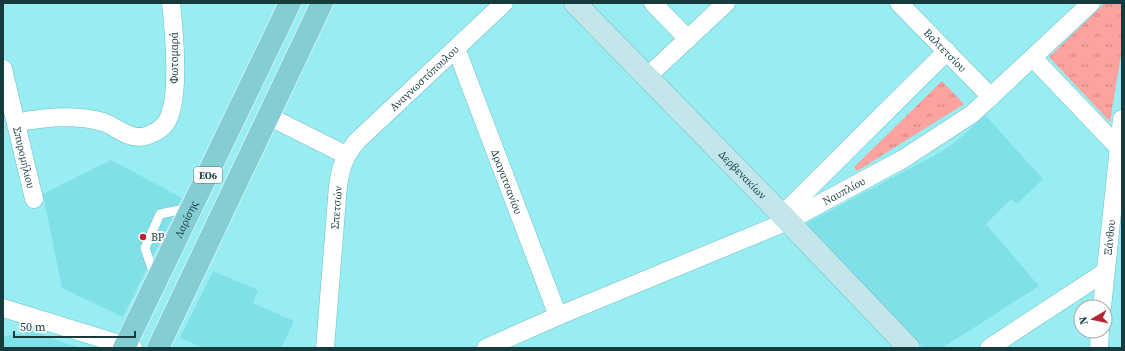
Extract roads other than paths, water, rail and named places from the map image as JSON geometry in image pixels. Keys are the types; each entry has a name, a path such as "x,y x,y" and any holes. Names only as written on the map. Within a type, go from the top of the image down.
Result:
{"main road":[{"name":"Λαρίσης","path":"127,347 156,281 290,3"},
{"name":"ΕΟ6","path":"158,348 322,3"},
{"name":"Δερβενακίων","path":"576,3 909,348"}],"street":[{"name":"Φωτομαρά","path":"16,123 54,117 96,120 110,125 129,135 139,137 150,134 163,126 171,112 175,58 171,3"},
{"name":"Αναγνωστόπουλου","path":"346,155 357,141 504,3"},
{"path":"653,3 688,39"},
{"path":"648,76 726,3"},
{"name":"Βαλτετσίου","path":"899,3 992,97"},
{"name":"Ναυπλίου","path":"486,348 785,218 903,159 972,114 992,97 1091,3"},
{"name":"Δραγατσανίου","path":"456,48 558,316"},
{"name":"Ναυπλίου","path":"785,218 947,51"},
{"path":"1033,58 1118,147"},
{"name":"Σπυρομήλιου","path":"3,69 34,199"},
{"path":"268,116 346,155"},
{"name":"Ξάνθου","path":"1103,299 1122,119"},
{"name":"Σπετσών","path":"325,348 338,186 340,169 346,155"},
{"path":"989,348 1105,272"},
{"path":"3,308 127,347"}],"place":[{"name":"BP","path":"143,237"}]}
